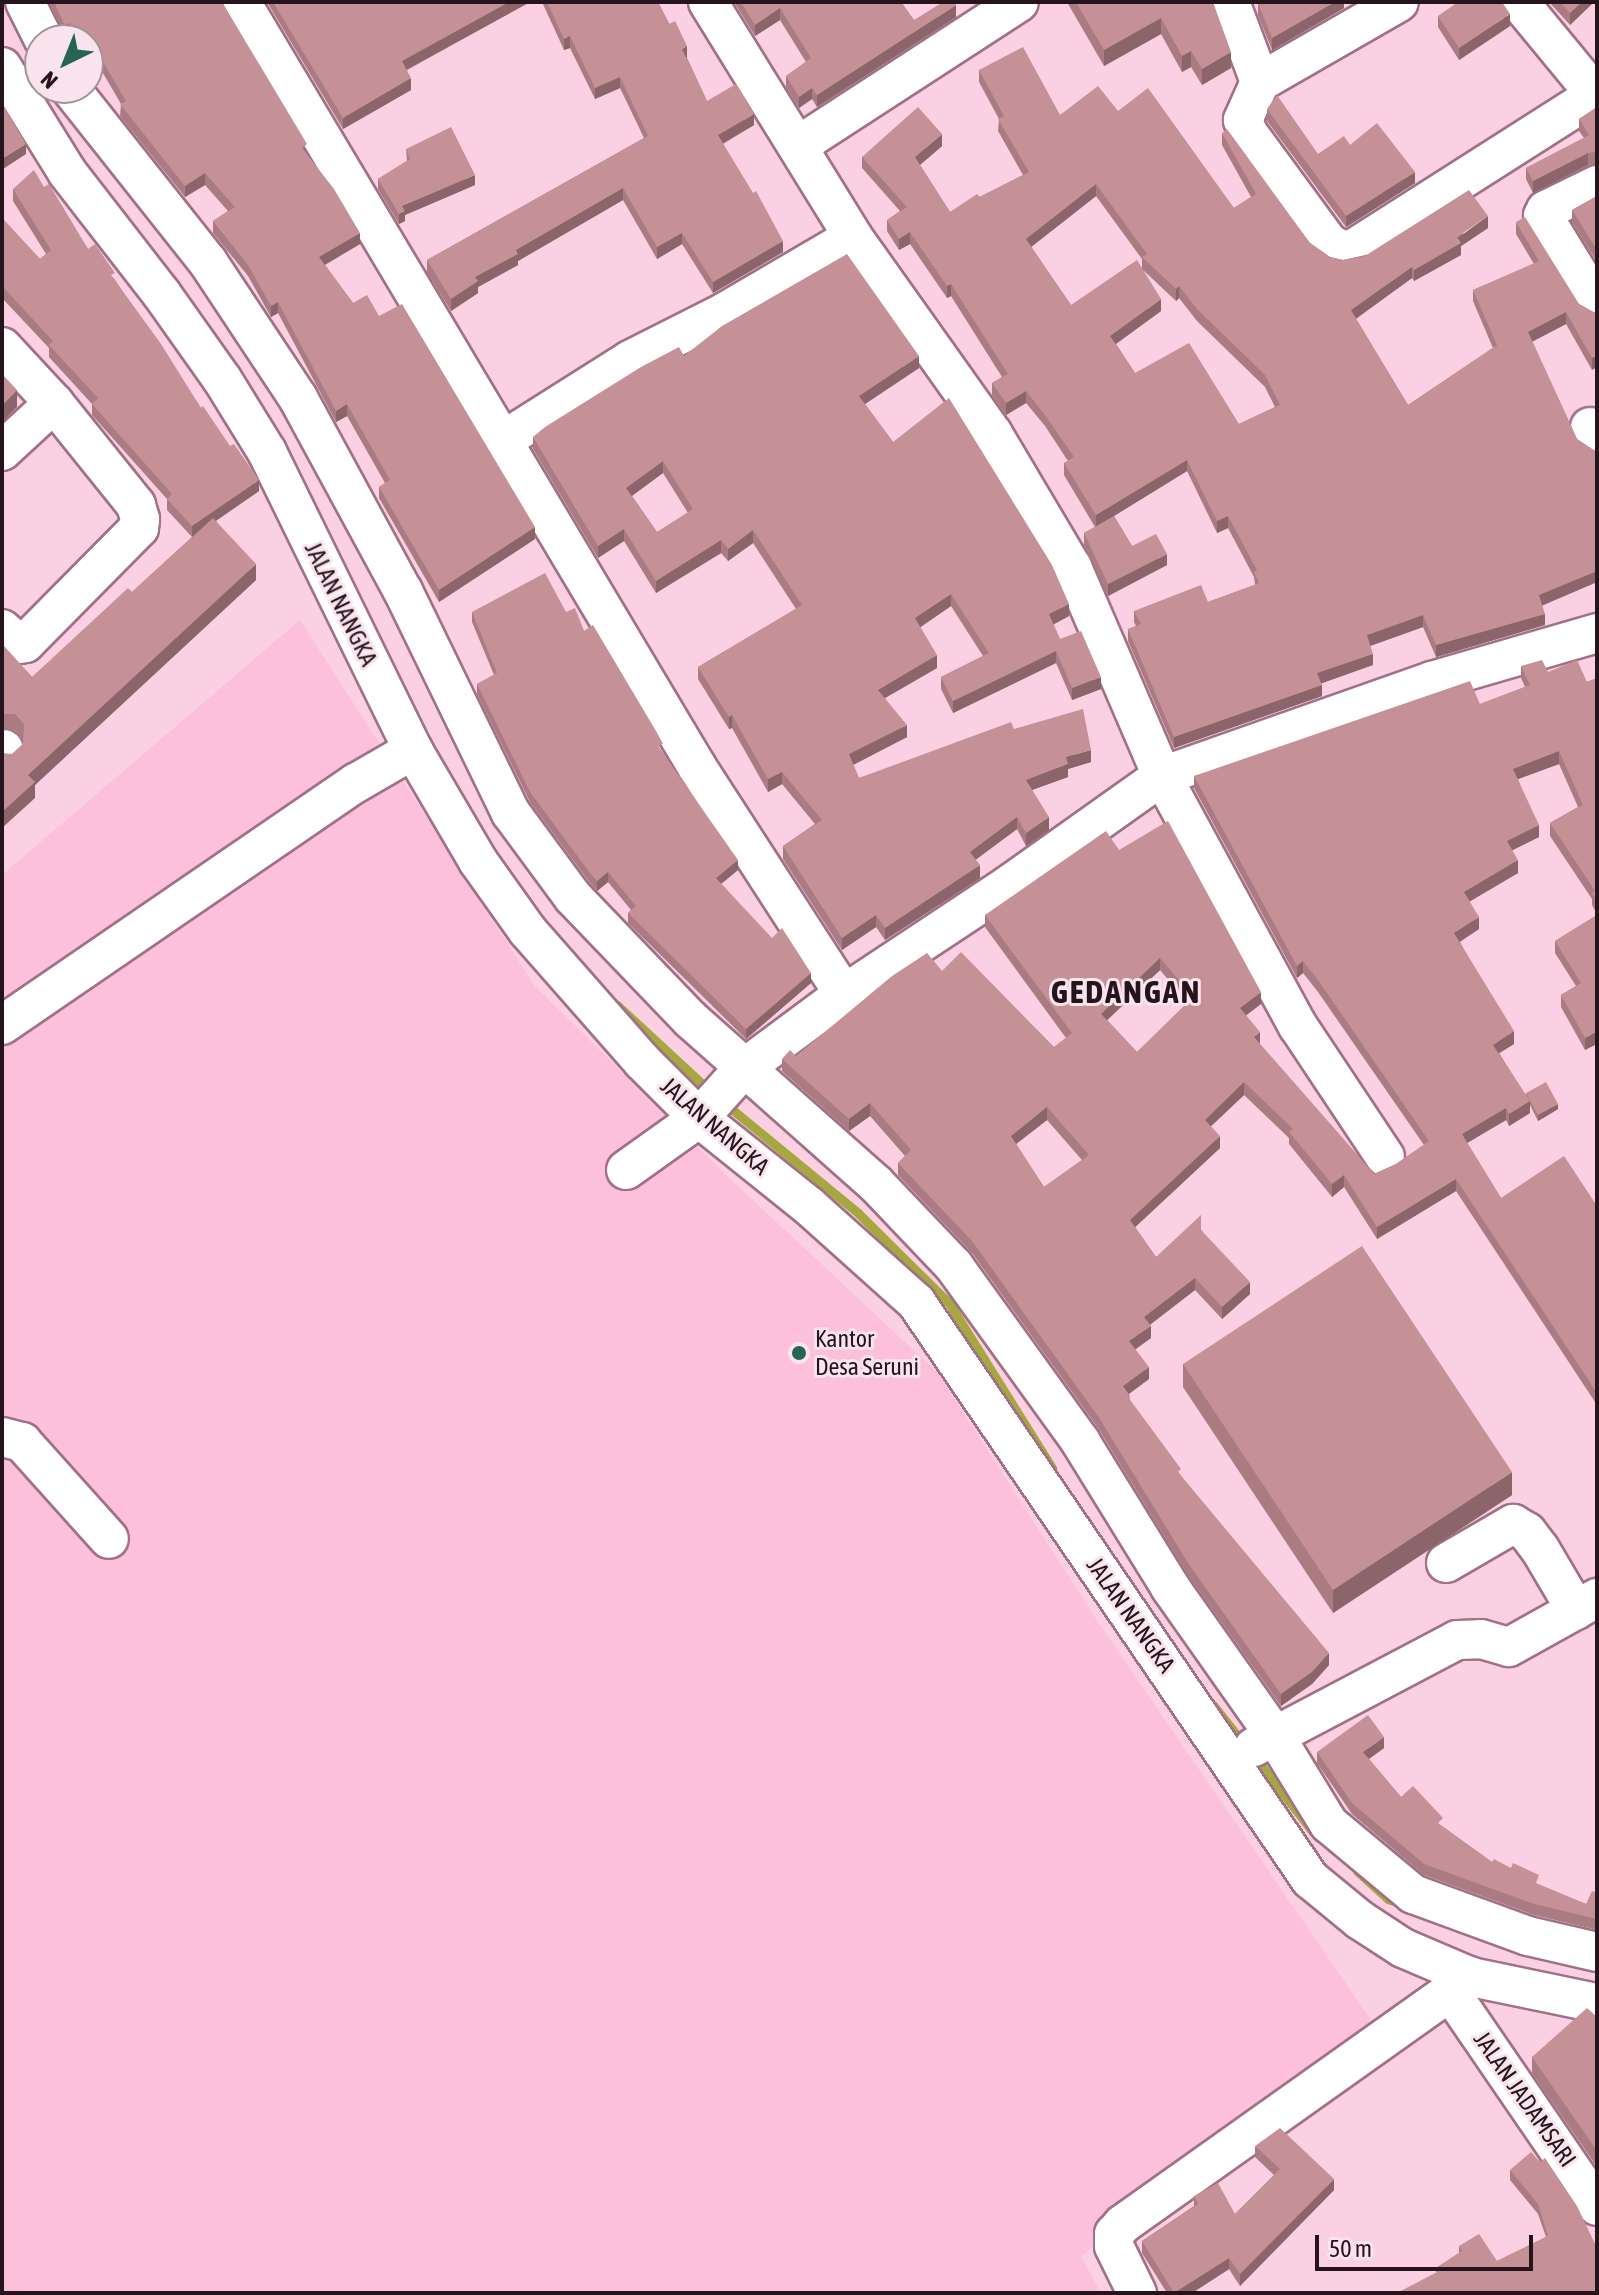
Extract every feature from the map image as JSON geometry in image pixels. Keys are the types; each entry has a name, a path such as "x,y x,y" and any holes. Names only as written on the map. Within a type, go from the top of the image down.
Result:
{"street":[{"path":"25,2 36,24"},
{"path":"241,2 697,767 844,994"},
{"path":"708,2 853,237 993,434 1072,567 1162,776 1298,1026 1385,1157"},
{"path":"799,145 1019,2"},
{"path":"1230,2 1260,82"},
{"path":"1399,2 1260,82 1243,120 1248,133 1328,242 1341,250 1353,249 1585,101 1589,94 1585,82 1519,2"},
{"name":"JALAN NANGKA","path":"2,67 67,172 163,292 267,452 354,615 413,750 478,861 527,930 642,1061 723,1091 809,1206 916,1302 1163,1660 1251,1748 1310,1879 1360,1920 1461,1985 1597,2003"},
{"path":"82,104 204,265 298,398 511,813 723,1091 876,1184 954,1266 1080,1441 1170,1587 1251,1748 1329,1824 1394,1882 1413,1894 1528,1936 1597,1952"},
{"path":"1597,185 1546,210 1543,216 1597,304"},
{"path":"135,255 173,224"},
{"path":"502,441 630,360 725,312 853,237"},
{"path":"163,292 204,265"},
{"path":"2,347 54,403 136,505 139,528 25,643 19,644 2,629"},
{"path":"2,451 54,403"},
{"path":"354,615 399,593"},
{"path":"626,1170 844,994 1010,884 1162,776 1432,681 1597,633"},
{"path":"2,1025 343,792 413,750"},
{"path":"2,1437 22,1442 109,1539"},
{"path":"1251,1748 1457,1640 1481,1639 1509,1647 1587,1604 1527,1532 1513,1524 1446,1563"},
{"path":"1137,2293 1114,2246 1114,2234 1123,2224 1461,1985"},
{"name":"JALAN JADAMSARI","path":"1461,1985 1597,2206"}],"shaded area":[{"path":"300,620 534,985 725,1174 937,1372 1098,1622 1377,2029 1081,2256 1101,2293 2,2293 2,875"}],"building":[{"path":"54,2 222,2 307,144 302,148 334,189 360,233 319,257 353,303 367,295 379,316 402,304 535,527 439,590 379,487 390,480 347,404 336,411 278,302 271,306 248,265 213,221 235,207 205,173 185,186 120,104 126,101 104,64 104,24 64,24"},
{"path":"273,2 509,2 402,61 411,78 343,118"},
{"path":"547,2 658,2 669,24 675,21 687,46 682,49 707,101 736,84 754,114 718,135 753,193 756,191 783,241 713,282 682,233 657,247 623,188 516,250 518,254 475,277 478,281 451,299 427,260 648,136 620,77 595,88 570,36 564,39"},
{"path":"741,2 901,2 914,20 943,2 954,2 956,5 817,95 812,88 799,97 786,76 811,58 780,8 755,25"},
{"path":"1076,2 1213,2 1231,52 1202,69 1191,51 1182,56 1161,18 1104,50"},
{"path":"1260,2 1335,2 1272,38"},
{"path":"1458,2 1502,2 1510,14 1459,48 1438,16"},
{"path":"1560,2 1582,2 1570,13"},
{"path":"1023,47 1060,115 1098,86 1118,111 1148,88 1234,208 1256,194 1222,133 1227,129 1310,243 1330,257 1343,260 1365,256 1469,190 1488,216 1457,237 1461,243 1414,270 1412,267 1351,310 1408,405 1497,345 1473,290 1539,261 1516,222 1525,217 1579,304 1597,314 1597,355 1592,358 1566,312 1528,332 1577,439 1597,451 1597,571 1539,595 1545,614 1436,645 1423,615 1367,635 1373,654 1317,673 1322,685 1174,737 1128,629 1141,624 1134,611 1201,585 1208,602 1259,583 1254,572 1257,570 1228,516 1217,521 1187,460 1096,515 1064,463 1074,457 1045,415 1026,391 1006,403 992,383 1008,374 951,284 947,286 910,232 899,239 887,220 907,207 862,157 918,107 942,134 915,157 950,212 977,194 980,197 1029,172 998,119 1004,116 979,70","holes":["1096,184 1147,254 1142,257 1176,289 1179,286 1197,309 1265,375 1280,405 1239,424 1189,343 1135,373 1110,336 1161,299 1137,260 1071,305 1026,239"]},
{"path":"1277,95 1318,154 1344,136 1350,145 1377,123 1415,172 1346,216 1267,109"},
{"path":"2,104 26,144 3,158 2,157"},
{"path":"1597,107 1597,152 1588,153 1533,181 1526,168 1589,135 1579,119"},
{"path":"451,127 475,175 402,206 405,211 399,214 378,179 410,159 406,149"},
{"path":"34,170 44,187 49,184 88,249 95,244 115,273 111,275 161,344 201,408 203,406 230,446 234,444 259,480 192,526 167,499 172,494 92,404 98,398 49,345 53,341 2,286 2,218 40,259 51,250 13,189"},
{"path":"1597,196 1597,250 1572,210"},
{"path":"847,254 919,356 859,396 893,442 949,398 1052,565 1069,604 1049,614 1060,639 1081,631 1101,677 1072,688 1056,651 953,701 941,677 989,653 951,594 915,618 937,655 878,690 907,725 849,754 859,778 1011,722 1014,729 1083,709 1091,750 1066,757 1068,764 1026,780 1049,817 1026,833 1017,817 970,852 980,865 885,928 876,915 842,938 783,846 822,820 782,772 768,779 732,715 729,717 698,667 802,605 753,530 728,549 721,540 656,581 624,529 598,546 533,437 641,367 679,347 684,356 722,326","holes":["663,461 693,509 657,532 626,488"]},
{"path":"2,374 17,390 2,405"},
{"path":"1114,516 1132,546 1156,534 1167,554 1108,584 1084,533"},
{"path":"213,518 256,564 28,775 35,782 2,812 2,753 12,754 23,744 24,724 15,714 2,714 2,644 32,677 128,588 132,592"},
{"path":"545,573 566,612 575,608 584,631 593,625 663,744 658,746 738,860 716,878 772,938 782,928 811,973 746,1029 628,913 636,906 608,872 597,881 590,873 530,792 477,684 497,673 472,612"},
{"path":"1542,660 1548,672 1577,660 1587,682 1597,678 1597,902 1592,893 1595,891 1550,823 1583,805 1559,751 1513,769 1539,825 1507,841 1518,860 1464,892 1479,917 1454,933 1514,1031 1493,1045 1530,1101 1509,1114 1506,1108 1462,1134 1501,1198 1564,1156 1597,1206 1597,1393 1456,1179 1377,1227 1344,1175 1332,1184 1289,1132 1293,1129 1244,1082 1205,1120 1220,1136 1130,1220 1156,1257 1201,1215 1201,1230 1250,1282 1222,1307 1195,1278 1144,1317 1151,1326 1129,1341 1149,1367 1123,1386 1181,1469 1178,1472 1329,1653 1312,1672 1281,1694 1188,1563 1098,1416 972,1241 898,1163 911,1150 870,1103 849,1119 782,1059 790,1050 796,1056 892,976 927,953 942,971 961,952 1054,1047 1072,1033 985,915 1106,831 1119,850 1168,821 1261,992 1240,1008 1260,1032 1254,1037 1374,1174 1396,1164 1429,1141 1318,980 1303,961 1297,966 1194,776 1470,681 1480,704 1530,685 1521,666","holes":["1160,958 1193,997 1137,1052 1101,1014","1047,1107 1089,1155 1044,1187 1011,1136"]},
{"path":"1597,915 1597,1031 1585,1038 1561,995 1581,983 1555,941"},
{"path":"1546,1082 1558,1104 1538,1115 1526,1093"},
{"path":"1362,1246 1512,1472 1333,1590 1183,1364"},
{"path":"1368,1715 1384,1737 1363,1752 1401,1797 1413,1786 1443,1818 1438,1823 1492,1862 1494,1859 1511,1868 1513,1863 1539,1875 1536,1883 1586,1904 1592,1891 1597,1893 1597,1919 1534,1904 1424,1864 1352,1803 1317,1752"},
{"path":"1587,2008 1597,2017 1597,2151 1532,2057"},
{"path":"1280,2128 1334,2179 1240,2274 1229,2258 1174,2293 1142,2241 1198,2204 1194,2196 1218,2183 1235,2214 1280,2169 1255,2146"},
{"path":"1531,2152 1540,2162 1545,2158 1577,2206 1597,2248 1597,2293 1397,2293 1439,2271 1436,2268 1462,2251 1459,2246 1479,2234 1497,2261 1548,2236 1538,2204 1510,2170"}],"waterway":[{"path":"617,1005 712,1093"},
{"path":"723,1102 858,1213 949,1303 1052,1468"},
{"path":"1213,1705 1244,1744"},
{"path":"1253,1755 1313,1832"},
{"path":"1357,1871 1388,1899 1402,1904"}],"place":[{"name":"Kantor Desa Seruni","path":"799,1353"}],"district":[{"name":"GEDANGAN","path":"1126,992"}]}
